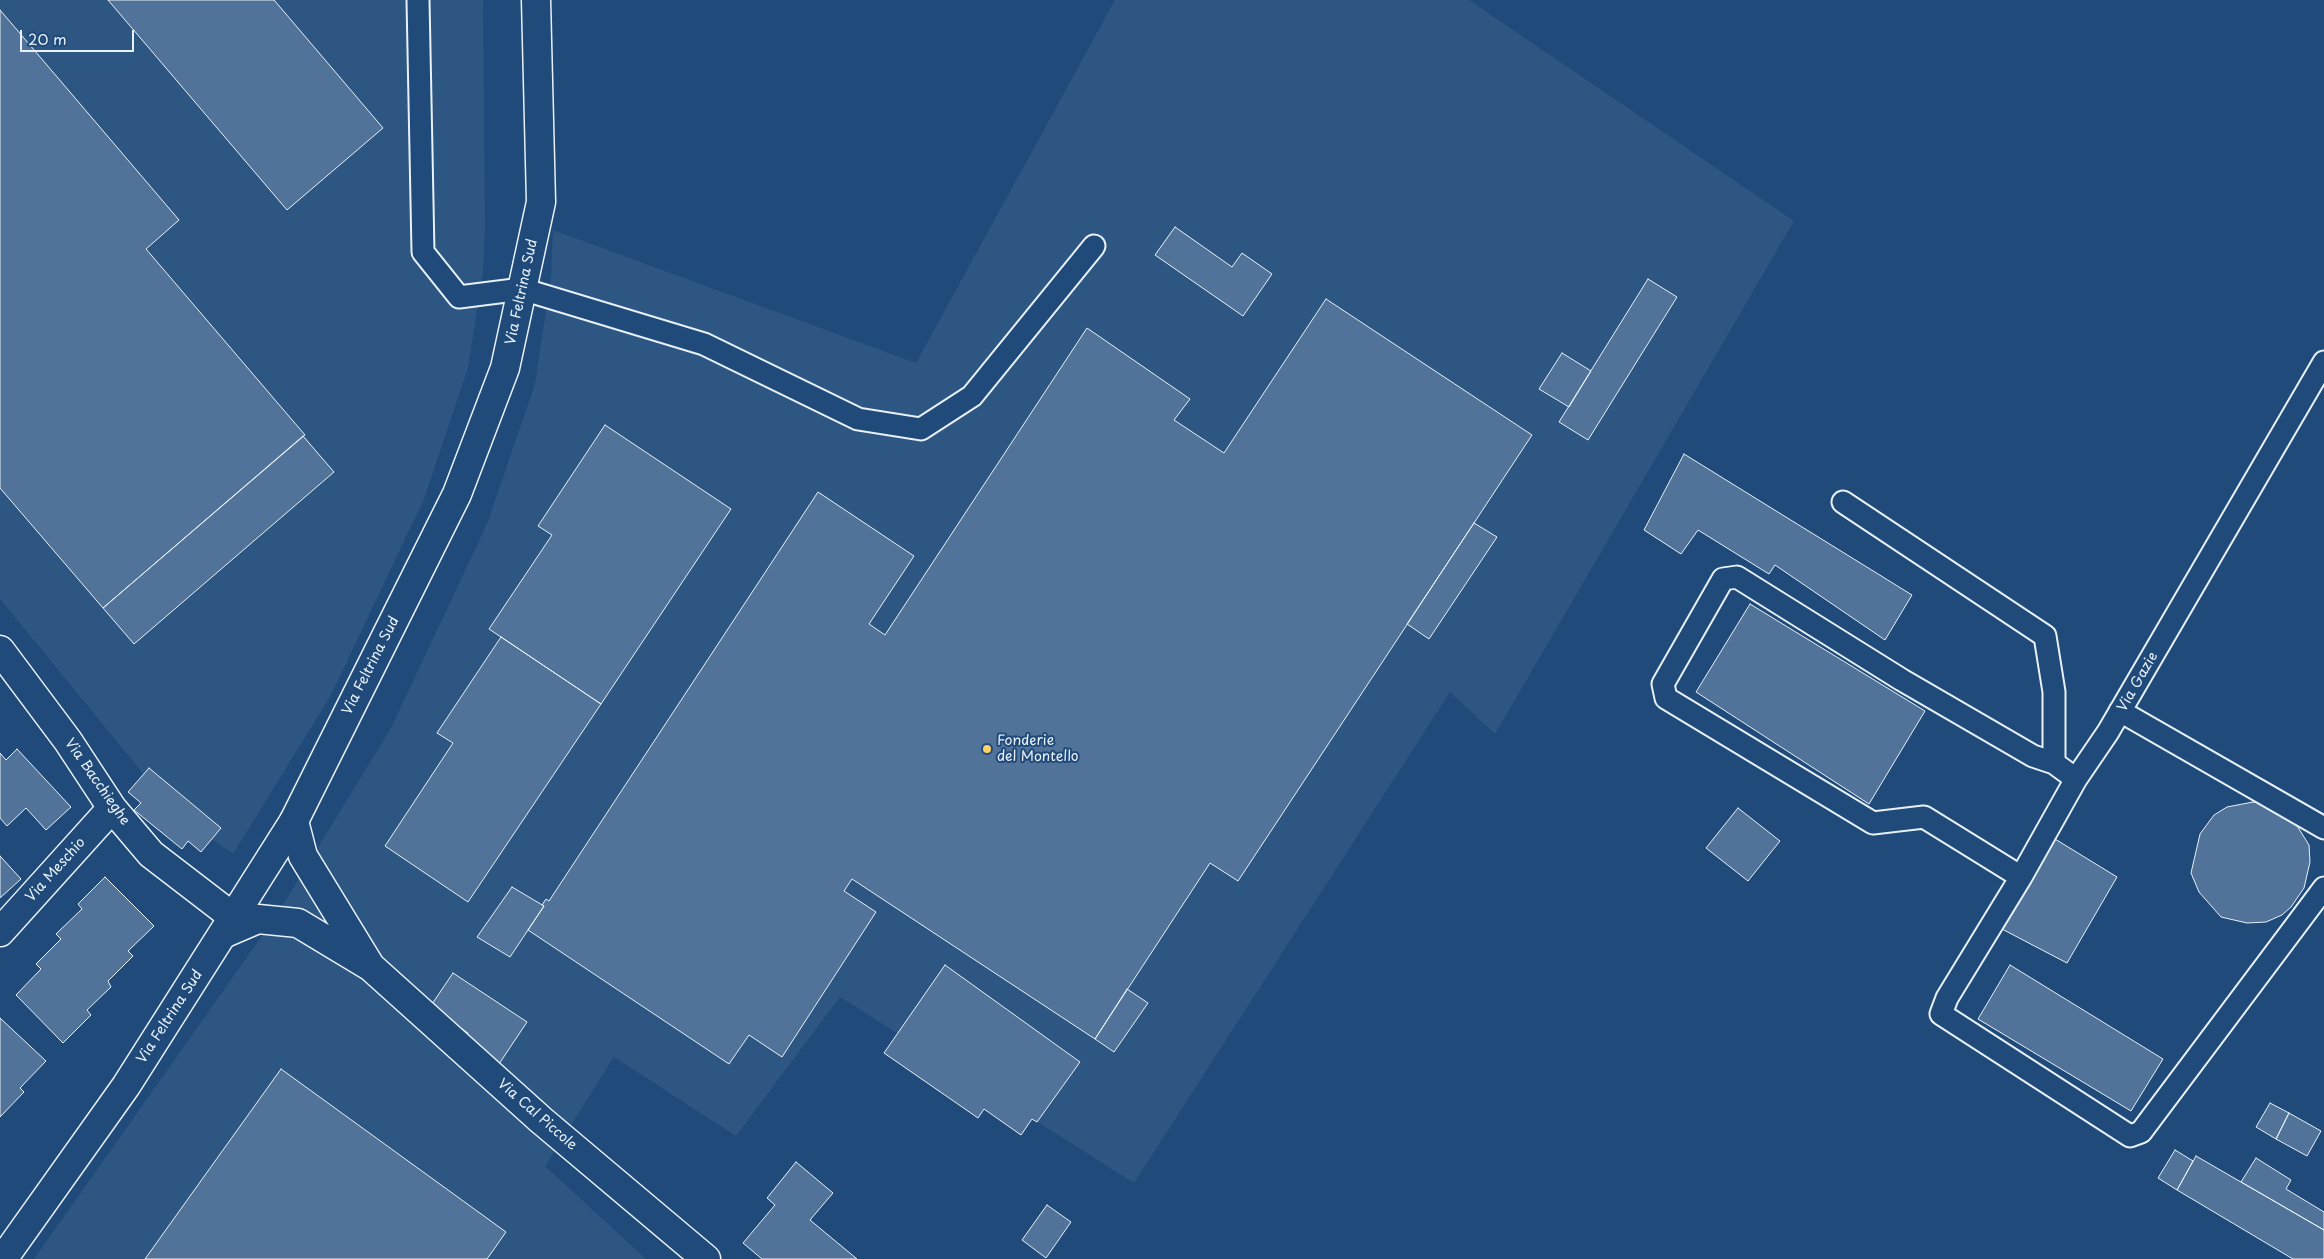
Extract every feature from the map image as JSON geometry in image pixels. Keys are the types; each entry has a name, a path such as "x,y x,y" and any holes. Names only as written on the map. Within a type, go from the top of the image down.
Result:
{"main road":[{"name":"Via Feltrina Sud","path":"3,1259 126,1086 294,821 457,494 505,368 541,202 536,0"},
{"name":"Via Bacchieghe","path":"0,650 68,741 112,808 151,854 228,926"},
{"name":"Via Meschio","path":"0,932 112,808"},
{"name":"Via Cal Piccole","path":"294,821 303,856 371,967"},
{"name":"Via Cal Piccole","path":"228,926 258,919 298,922 371,967 541,1120 706,1259"}],"lane":[{"path":"418,0 424,252 459,297 522,289 704,344 858,419 921,428 972,396 1094,246"},
{"name":"Via Gazie","path":"2324,362 2120,711 2076,779 2021,878 1947,998 1941,1014 2130,1136 2141,1132 2324,888"},
{"path":"1843,502 2045,636 2054,692 2054,764"},
{"path":"2021,878 1924,817 1873,824 1666,698 1663,684 1723,579 1737,577 1919,689 2033,756 2054,764 2076,779"},
{"path":"2120,711 2324,828"}],"shaded area":[{"path":"0,0 483,0 485,227 483,272 468,368 424,499 331,695 233,854 213,840 150,782 0,599"},
{"path":"1115,0 1469,0 1794,221 1495,734 1450,692 1134,1183 840,997 736,1136 614,1057 545,1166 646,1259 34,1259 276,916 391,728 487,524 535,384 551,278 553,230 916,363"}],"building":[{"path":"108,0 274,0 383,128 287,210"},
{"path":"0,10 179,220 146,249 305,435 103,608 0,488"},
{"path":"1175,227 1232,267 1242,253 1272,274 1243,316 1155,255"},
{"path":"1648,279 1677,297 1588,440 1559,422"},
{"name":"Fonderie del Montello","path":"1326,299 1532,435 1238,881 1210,863 1095,1039 852,879 844,891 876,912 782,1057 749,1035 729,1064 528,930 544,906 542,905 546,899 549,901 818,492 914,556 869,624 885,635 1087,328 1190,399 1174,420 1224,453"},
{"path":"1562,353 1591,371 1569,407 1539,389"},
{"path":"605,425 731,509 601,704 489,629 552,535 538,526"},
{"path":"303,436 334,472 134,644 103,608"},
{"path":"1684,454 1912,595 1885,640 1775,565 1769,574 1698,530 1681,554 1644,530"},
{"path":"1474,523 1497,537 1429,639 1407,624"},
{"path":"1750,604 1925,711 1869,804 1696,692"},
{"path":"501,637 601,704 468,902 385,846 453,743 437,733"},
{"path":"17,749 71,807 46,830 26,808 7,826 0,818 0,753 6,760"},
{"path":"149,768 221,828 201,852 188,841 182,849 134,810 141,803 128,792"},
{"path":"2253,802 2270,803 2294,821 2309,845 2310,862 2304,888 2291,907 2282,915 2266,922 2247,923 2221,917 2199,892 2191,873 2200,834 2214,815 2227,807"},
{"path":"1738,808 1780,841 1748,881 1706,848"},
{"path":"2055,839 2117,877 2067,963 2000,928"},
{"path":"0,856 21,879 0,898"},
{"path":"105,877 154,926 128,951 133,956 108,981 111,987 87,1010 91,1015 63,1043 16,995 41,969 36,964 61,939 56,934 82,909 78,904"},
{"path":"512,887 544,906 510,957 477,937"},
{"path":"945,965 1080,1062 1037,1122 1032,1119 1021,1135 984,1109 978,1118 884,1053"},
{"path":"2010,965 2163,1059 2131,1111 1978,1019"},
{"path":"453,973 527,1022 497,1067 462,1043 468,1033 430,1007"},
{"path":"1127,989 1148,1003 1114,1052 1095,1039"},
{"path":"0,1018 46,1061 20,1088 24,1092 0,1117"},
{"path":"281,1069 506,1232 487,1259 145,1259"},
{"path":"2270,1103 2289,1113 2276,1139 2256,1127"},
{"path":"2289,1113 2321,1131 2307,1156 2276,1139"},
{"path":"2175,1150 2193,1161 2177,1190 2158,1178"},
{"path":"2196,1156 2324,1230 2324,1259 2293,1259 2177,1190"},
{"path":"2256,1158 2291,1180 2286,1189 2324,1212 2324,1230 2241,1182"},
{"path":"796,1162 833,1193 810,1220 857,1259 762,1259 743,1243 775,1205 767,1198"},
{"path":"1047,1205 1071,1222 1046,1258 1022,1240"}],"place":[{"name":"Fonderie del Montello","path":"987,749"}]}
